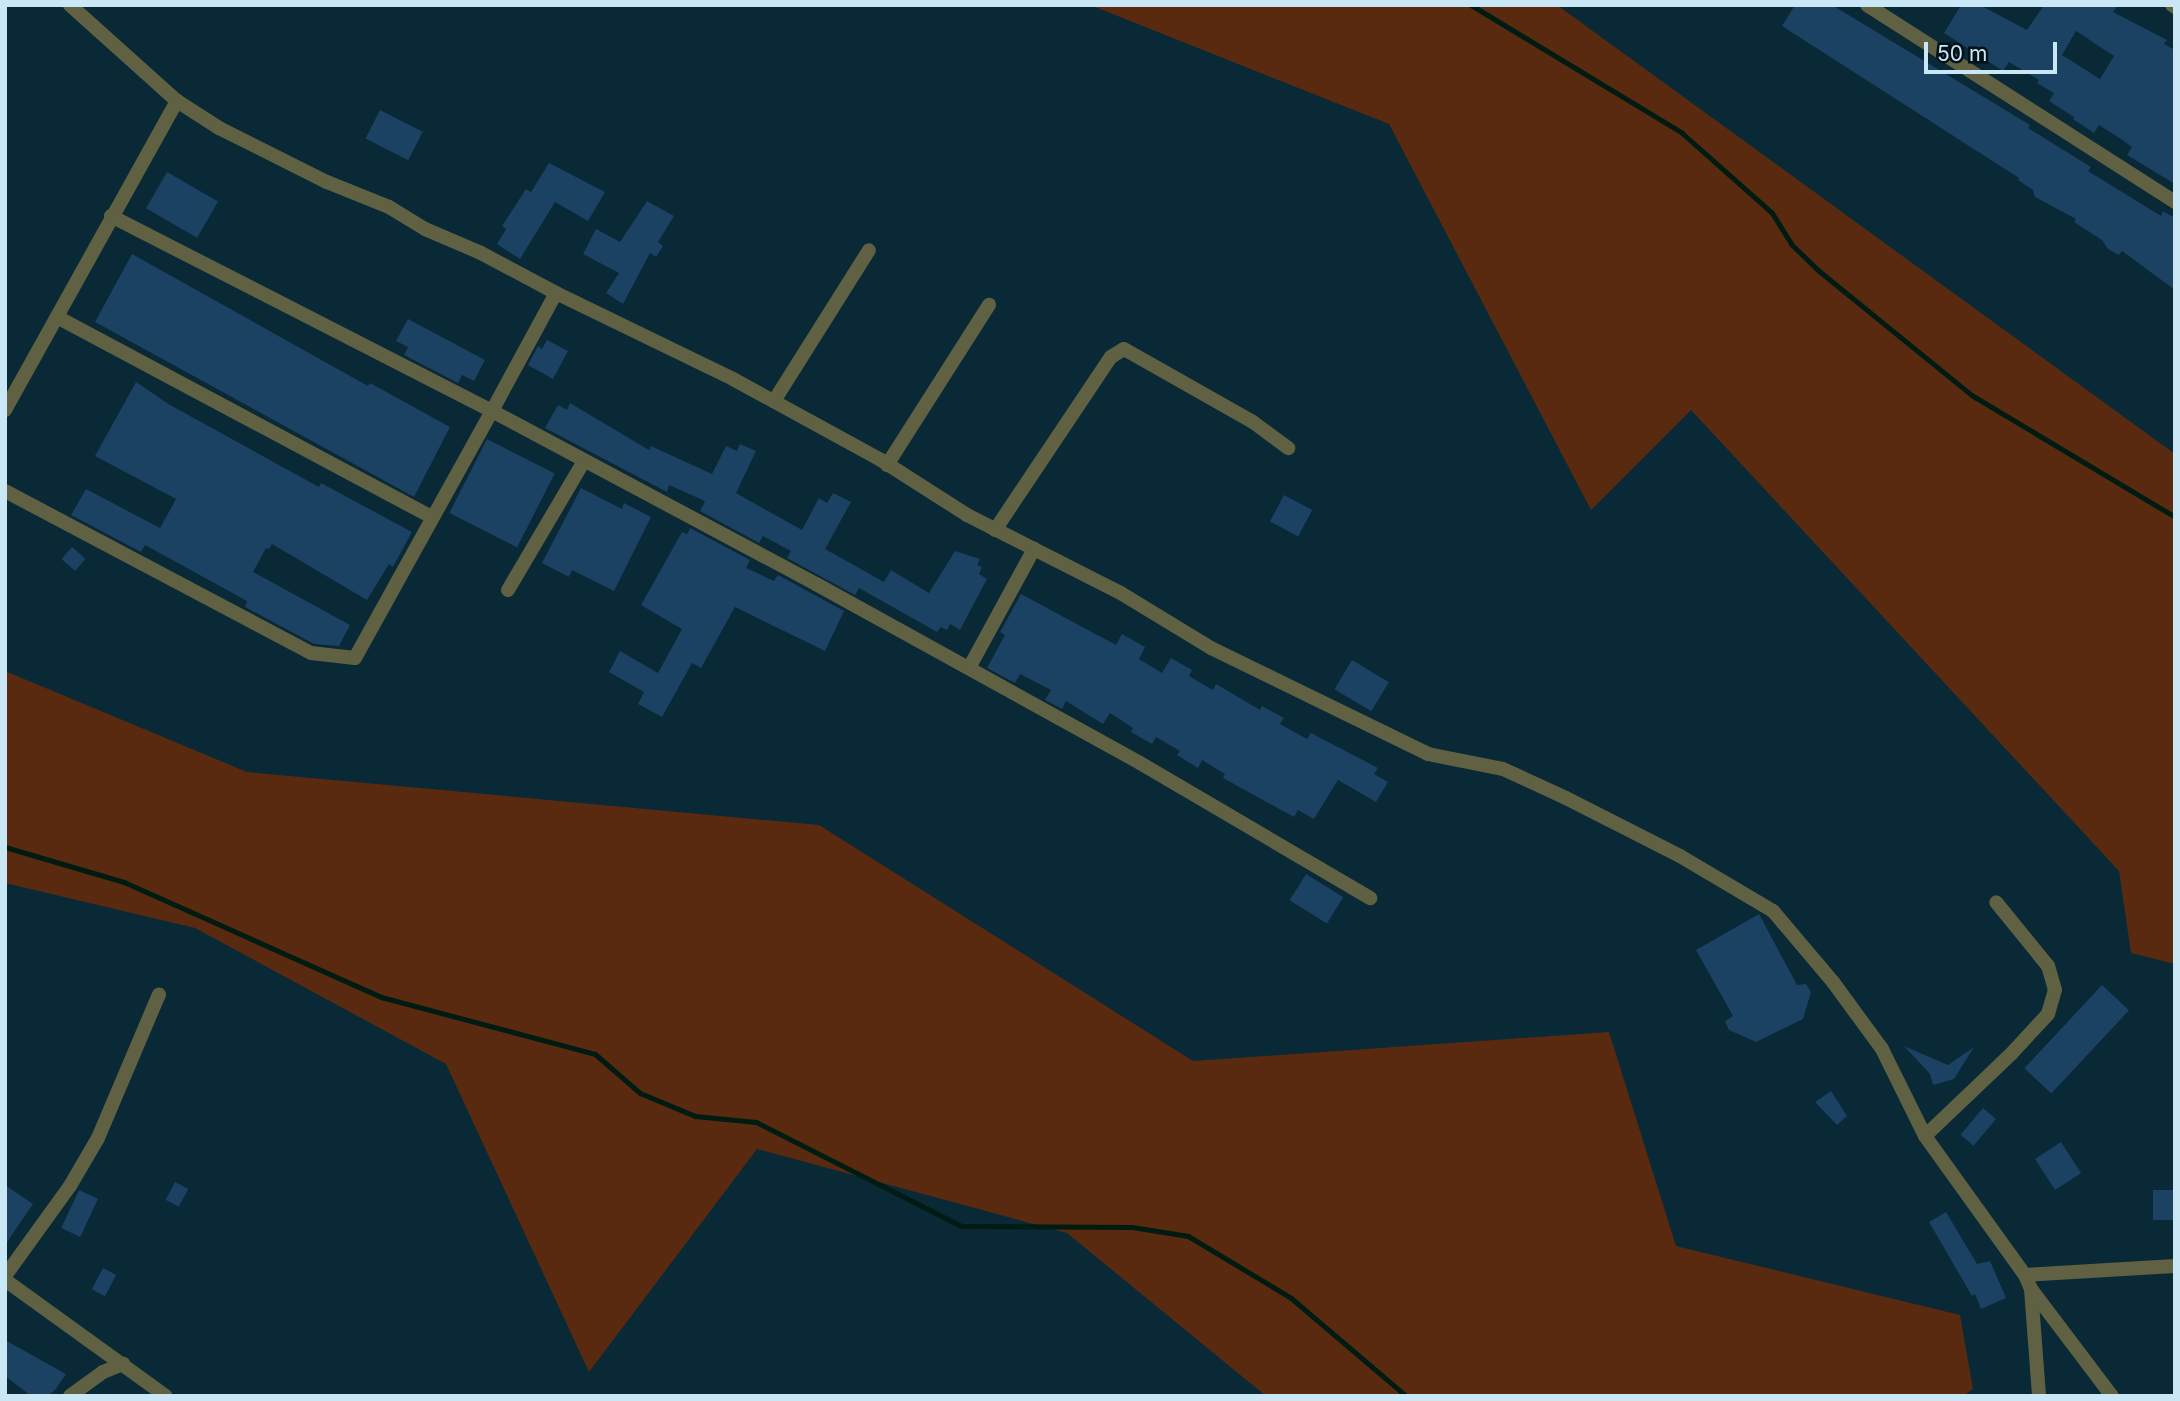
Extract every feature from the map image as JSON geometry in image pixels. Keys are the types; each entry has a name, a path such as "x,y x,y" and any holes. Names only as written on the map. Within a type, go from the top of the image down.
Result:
{"street":[{"path":"69,5 177,101 219,128 327,182 389,208 425,229 481,253 774,401 995,530 1119,592 1211,648 1428,754 1503,769 1680,856 1773,911 1833,982 1882,1049 1925,1136 2112,1396"},
{"path":"1867,5 2175,202"},
{"path":"5,410 177,101"},
{"path":"111,216 492,411 969,668 1140,763 1370,898"},
{"path":"774,401 869,250"},
{"path":"5,491 280,639 311,653 355,658 556,293"},
{"path":"887,465 989,305"},
{"path":"57,317 432,517"},
{"path":"995,530 1111,358 1125,349 1253,422 1288,448"},
{"path":"508,590 584,461"},
{"path":"969,668 1034,549"},
{"path":"1925,1136 2011,1054 2048,1014 2055,990 2048,966 1996,902"},
{"path":"159,994 98,1138 70,1186 5,1278 166,1396"},
{"path":"2028,1282 2175,1266"},
{"path":"2028,1282 2039,1396"},
{"path":"70,1396 103,1372 123,1364"}],"shaded area":[{"path":"1090,5 1557,5 2175,454 2175,964 2131,953 2119,871 1691,410 1591,510 1389,124"},
{"path":"5,671 247,772 819,825 1193,1061 1609,1032 1676,1246 1960,1315 1973,1389 1963,1396 1266,1396 1067,1233 757,1149 589,1372 446,1064 195,928 5,883"}],"building":[{"path":"1795,5 1832,5 2030,125 2028,128 2091,167 2088,171 2161,216 2163,211 2175,218 2175,290 2122,251 2119,255 2108,249 2102,240 2074,222 2076,219 2035,197 2033,190 2018,180 2019,178 1782,26"},
{"path":"1961,5 1980,5 2027,30 2044,5 2118,5 2113,12 2167,40 2164,44 2175,50 2175,184 2127,155 2132,147 2124,141 2099,125 2094,133 2049,101 2054,93 2037,83 2039,80 2009,62 2003,71 1944,33","holes":["2076,31 2114,56 2100,79 2062,55"]},
{"path":"380,110 423,132 408,160 365,139"},
{"path":"549,163 605,192 588,221 555,202 520,259 497,244 506,229 502,226 526,189 531,192"},
{"path":"167,172 218,202 197,238 146,208"},
{"path":"647,201 674,216 658,242 663,246 656,257 650,253 623,304 606,293 619,273 583,254 596,229 620,242"},
{"path":"132,254 368,386 370,383 450,427 414,497 95,322"},
{"path":"408,319 485,360 474,381 462,375 458,383 404,355 408,347 396,341"},
{"path":"547,340 568,351 553,379 528,365 538,346 542,349"},
{"path":"136,382 170,405 319,487 321,483 412,532 393,567 389,564 367,600 272,544 269,549 266,548 253,572 350,625 339,646 314,644 245,607 247,601 145,545 141,552 71,515 86,489 160,528 176,499 95,456"},
{"path":"570,403 649,450 651,446 712,474 726,446 737,451 740,444 756,451 736,493 802,530 819,498 827,503 833,493 851,502 825,549 884,582 891,570 929,593 955,551 980,559 977,565 982,567 979,574 987,579 960,630 950,624 947,630 941,627 937,632 859,588 855,595 787,558 791,551 763,536 759,543 700,511 705,501 669,485 667,492 545,428 558,405 567,410"},
{"path":"487,439 555,474 517,547 449,513"},
{"path":"581,488 622,509 624,503 651,517 614,591 572,570 569,577 542,563"},
{"path":"1284,495 1312,510 1298,537 1270,521"},
{"path":"690,528 750,560 746,568 774,581 778,575 844,611 825,651 735,607 701,668 692,663 662,717 638,704 644,692 609,672 620,651 658,673 682,629 641,605 682,532 687,534"},
{"path":"72,547 86,559 75,571 62,559"},
{"path":"1021,594 1116,645 1122,634 1145,647 1139,659 1162,673 1171,658 1192,670 1189,676 1213,690 1216,684 1260,710 1262,706 1284,718 1280,724 1307,739 1311,733 1378,768 1374,774 1388,782 1376,802 1338,780 1314,819 1298,810 1294,817 1223,778 1225,774 1202,760 1198,768 1177,755 1180,751 1156,737 1152,744 1131,732 1133,728 1110,713 1103,724 1066,701 1062,709 1045,700 1051,690 1020,674 1015,683 987,668 1005,635 1000,632"},
{"path":"1352,660 1389,682 1371,711 1334,689"},
{"path":"1306,874 1343,897 1327,924 1290,900"},
{"path":"1759,914 1797,985 1806,984 1811,992 1803,1019 1756,1042 1729,1030 1725,1021 1733,1016 1696,950"},
{"path":"2102,985 2129,1010 2051,1094 2024,1068"},
{"path":"1904,1046 1948,1065 1974,1047 1954,1079 1933,1085 1930,1074"},
{"path":"1831,1091 1847,1116 1837,1125 1815,1102"},
{"path":"1983,1108 1996,1119 1974,1146 1961,1135"},
{"path":"2061,1142 2081,1173 2055,1190 2035,1159"},
{"path":"175,1182 188,1189 179,1207 166,1200"},
{"path":"5,1185 33,1204 5,1245"},
{"path":"79,1190 98,1199 80,1237 61,1228"},
{"path":"2153,1190 2175,1190 2175,1220 2153,1220"},
{"path":"1946,1212 1977,1264 1990,1261 2006,1298 1981,1309 1975,1294 1972,1296 1929,1222"},
{"path":"103,1268 116,1275 105,1296 92,1289"},
{"path":"5,1340 66,1374 55,1390 48,1396 31,1396 5,1376"}],"waterway":[{"path":"1471,5 1682,133 1772,213 1791,244 1819,271 1973,396 2175,517"},
{"path":"5,847 124,882 381,997 595,1054 640,1093 695,1116 756,1122 961,1226 1132,1227 1188,1236 1291,1298 1406,1396"}]}
